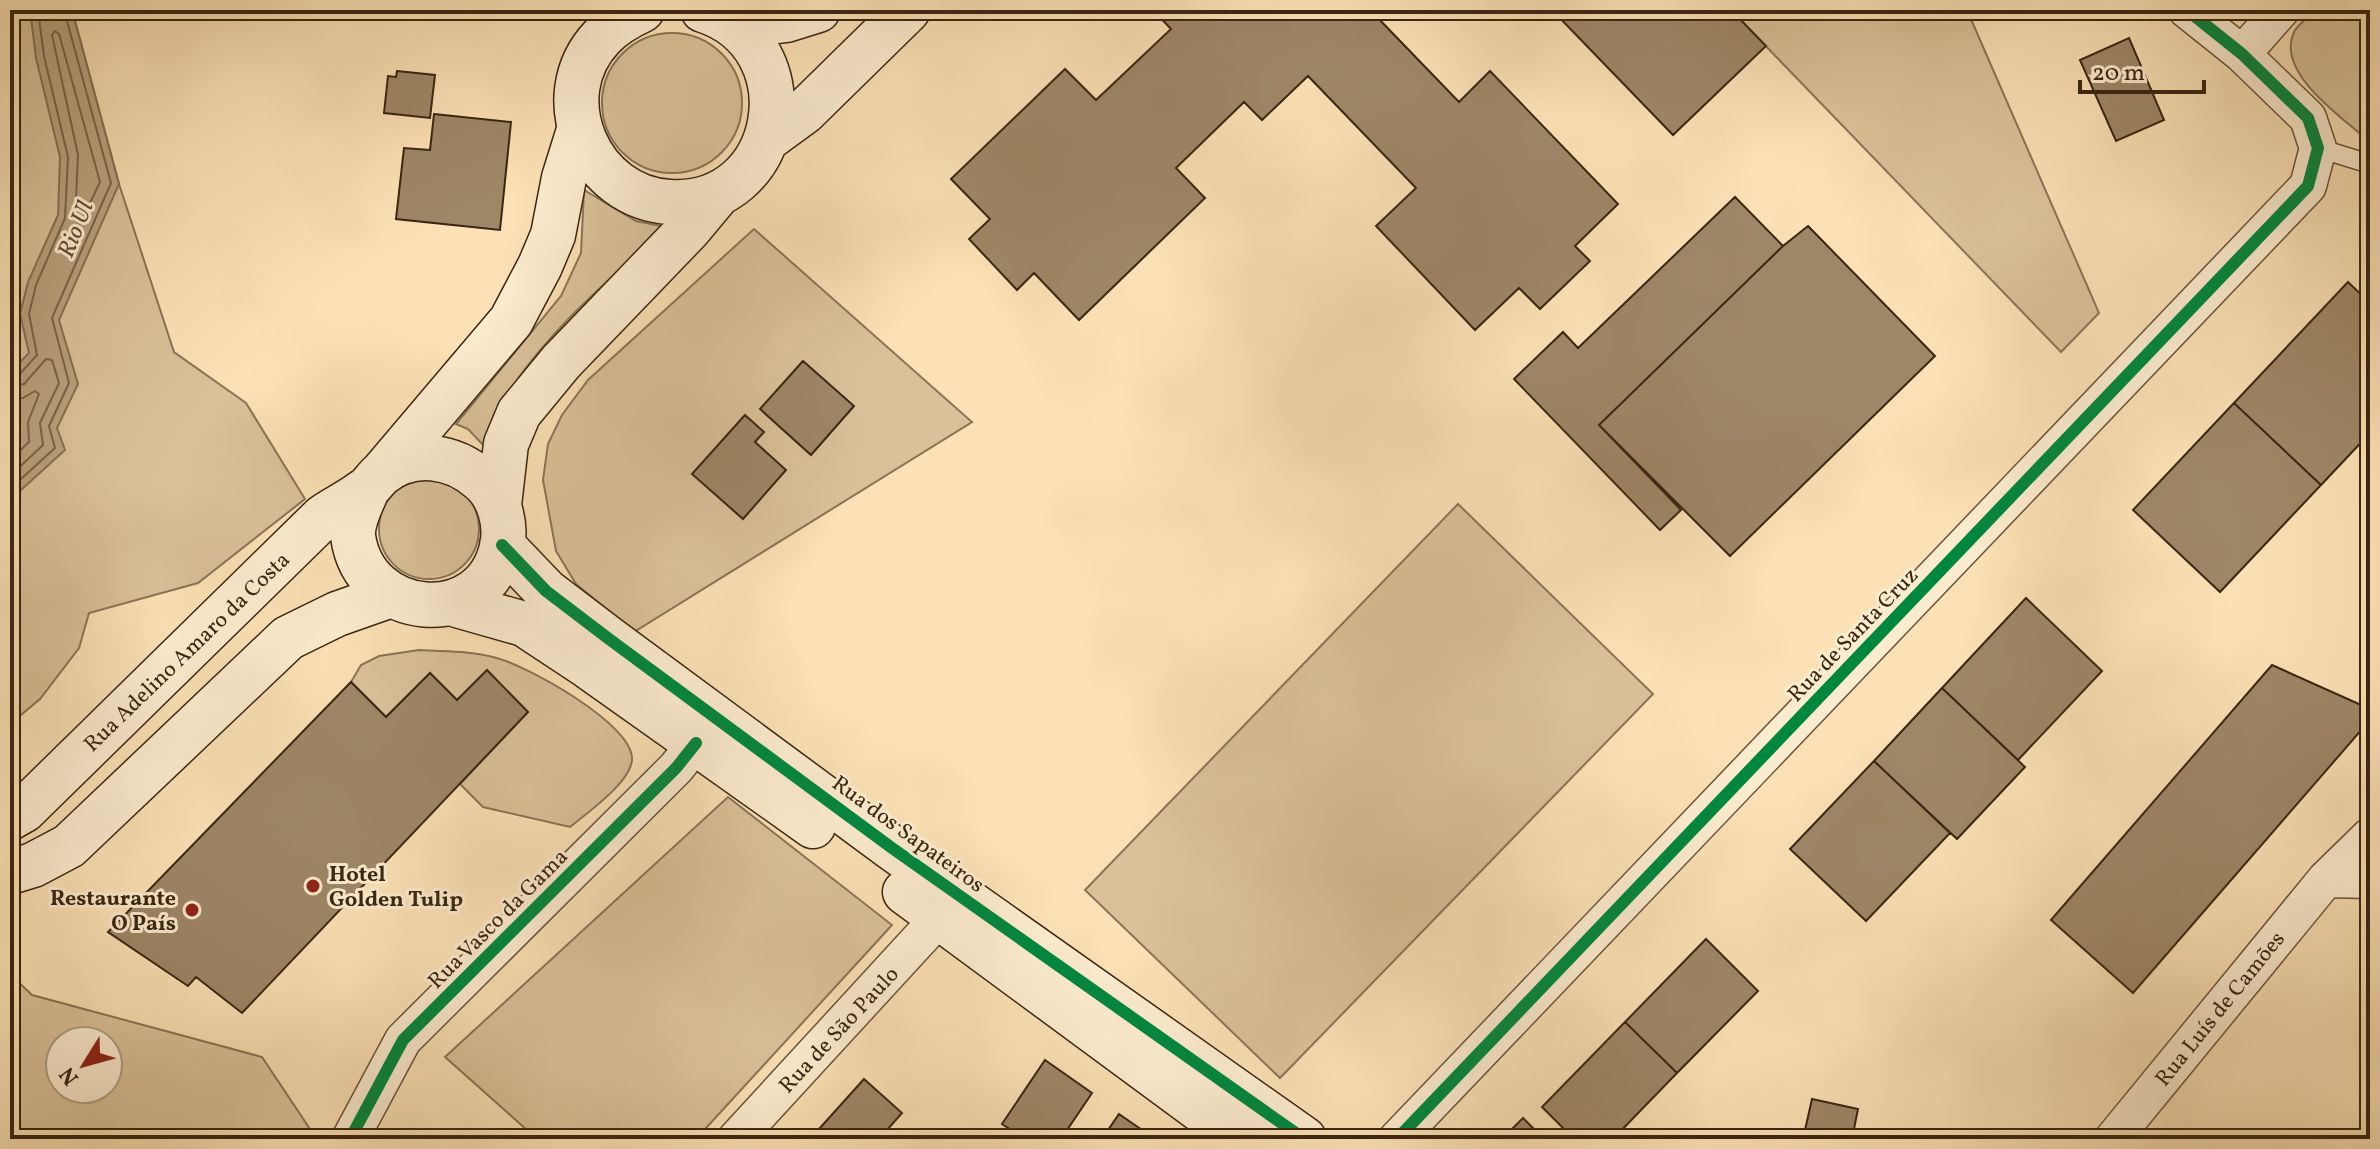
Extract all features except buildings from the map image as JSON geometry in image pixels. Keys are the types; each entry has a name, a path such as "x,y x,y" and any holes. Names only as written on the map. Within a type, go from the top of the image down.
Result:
{"main road":[{"path":"583,10 587,58"},
{"name":"Rua Adelino Amaro da Costa","path":"642,10 620,21 601,37 587,58 578,81 576,106 579,130 589,153 604,173 623,189 671,203 695,201 719,193"},
{"name":"Rua Adelino Amaro da Costa","path":"719,18 786,20 818,10"},
{"name":"Rua Adelino Amaro da Costa","path":"767,139 804,112 908,10"},
{"name":"Rua Adelino Amaro da Costa","path":"450,603 469,595 485,582 496,565 506,444 519,413 561,362 689,229 719,193 739,179 756,160 767,139 773,114 772,89 766,66 753,44 719,18"},
{"name":"Rua Adelino Amaro da Costa","path":"391,595 372,578 359,556 353,534 357,513 374,482 511,321 553,235 564,178 579,130"},
{"name":"Rua Adelino Amaro da Costa","path":"10,818 24,810 323,517 401,462 422,457 446,459 468,468 486,484 500,525"},
{"name":"Rua dos Sapateiros","path":"500,525 546,591 892,848 1304,1139"},
{"path":"10,872 33,865 69,846 288,638 337,614 391,595 420,605 450,603 524,624 696,743 1240,1139"}],"street":[{"path":"2187,10 2242,54 2308,118 2318,148"},
{"path":"2242,54 2281,10"},
{"name":"Rua de Santa Cruz","path":"1397,1139 2308,186 2318,148"},
{"name":"Rua Vasco da Gama","path":"350,1139 403,1040 676,768 696,743"},
{"name":"Rua Luís de Camões","path":"2113,1139 2326,879 2370,836"},
{"path":"2326,879 2370,880"},
{"name":"Rua de São Paulo","path":"736,1139 939,918"}],"lane":[{"path":"2318,148 2370,164"}],"shaded area":[{"path":"10,10 72,10 119,184 174,352 246,403 305,499 198,583 89,613 79,648 40,699 10,724"},
{"path":"1731,10 1967,10 2099,313 2061,352"},
{"path":"2316,10 2370,10 2370,142 2315,93 2294,63 2291,48 2294,32"},
{"path":"672,33 699,38 722,53 737,76 742,103 737,130 722,153 699,168 672,173 645,168 622,153 607,130 602,103 607,76 622,53 645,38"},
{"path":"584,190 636,221 666,227 547,342 509,393 485,447 468,429 456,424 561,296 581,253"},
{"path":"754,229 972,422 634,632 576,584 556,551 543,480 548,444 562,415 588,380"},
{"path":"429,479 448,483 464,494 475,510 479,529 475,548 464,564 448,575 429,579 410,575 394,564 383,548 379,529 383,510 394,494 410,483"},
{"path":"1458,504 1653,694 1280,1078 1085,890"},
{"path":"419,650 466,652 493,657 552,683 616,730 628,746 632,760 624,778 607,797 570,827 483,807 460,784 528,712 487,671 457,700 430,673 386,717 351,682 361,665 379,656"},
{"path":"728,797 892,925 696,1139 537,1139 445,1057"},
{"path":"10,974 32,995 262,1057 316,1138 10,1139"}],"water":[{"name":"Rio Ul","path":"30,10 72,10 119,184 59,320 78,384 57,428 65,450 10,500 10,372 29,353 20,314 28,282 58,215 60,157 36,58"}],"cycle path":[{"path":"1397,1139 2308,186 2318,148 2308,118 2242,54 2187,10"},
{"path":"502,545 546,591 609,639 892,848 1304,1139"},
{"path":"350,1139 403,1040 676,768 696,743"}],"place":[{"name":"Hotel Golden Tulip","path":"313,886"},
{"name":"Restaurante O País","path":"192,910"}]}
